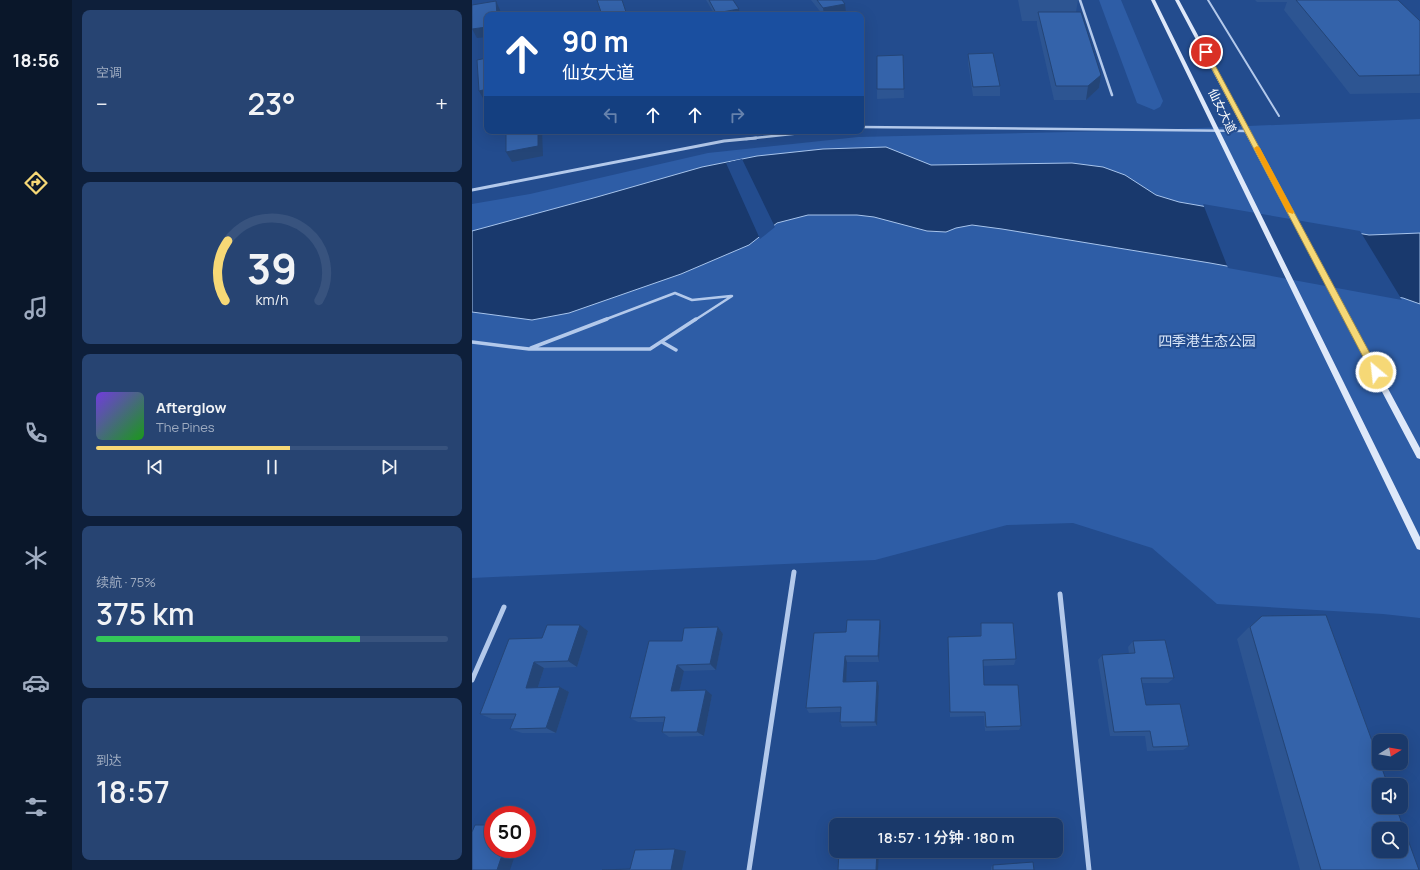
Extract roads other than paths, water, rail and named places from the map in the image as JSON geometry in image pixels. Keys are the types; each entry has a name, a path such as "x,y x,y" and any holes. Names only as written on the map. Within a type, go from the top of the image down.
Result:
{"main road":[{"name":"仙女大道","path":"1154,0 1420,546"},
{"name":"仙女大道","path":"1177,0 1420,456"}],"street":[{"path":"1080,0 1112,96"},
{"path":"1208,0 1279,116"},
{"path":"864,127 945,126 1080,130 1248,131"},
{"path":"472,190 724,141 791,134"},
{"path":"472,342 529,349 650,350 732,296 692,300 675,293 529,349"},
{"path":"662,342 676,350"},
{"path":"749,870 794,572"},
{"path":"1060,594 1089,870"},
{"path":"472,680 504,607"}],"park label":[{"name":"四季港生态公园","path":"1207,341"}]}
